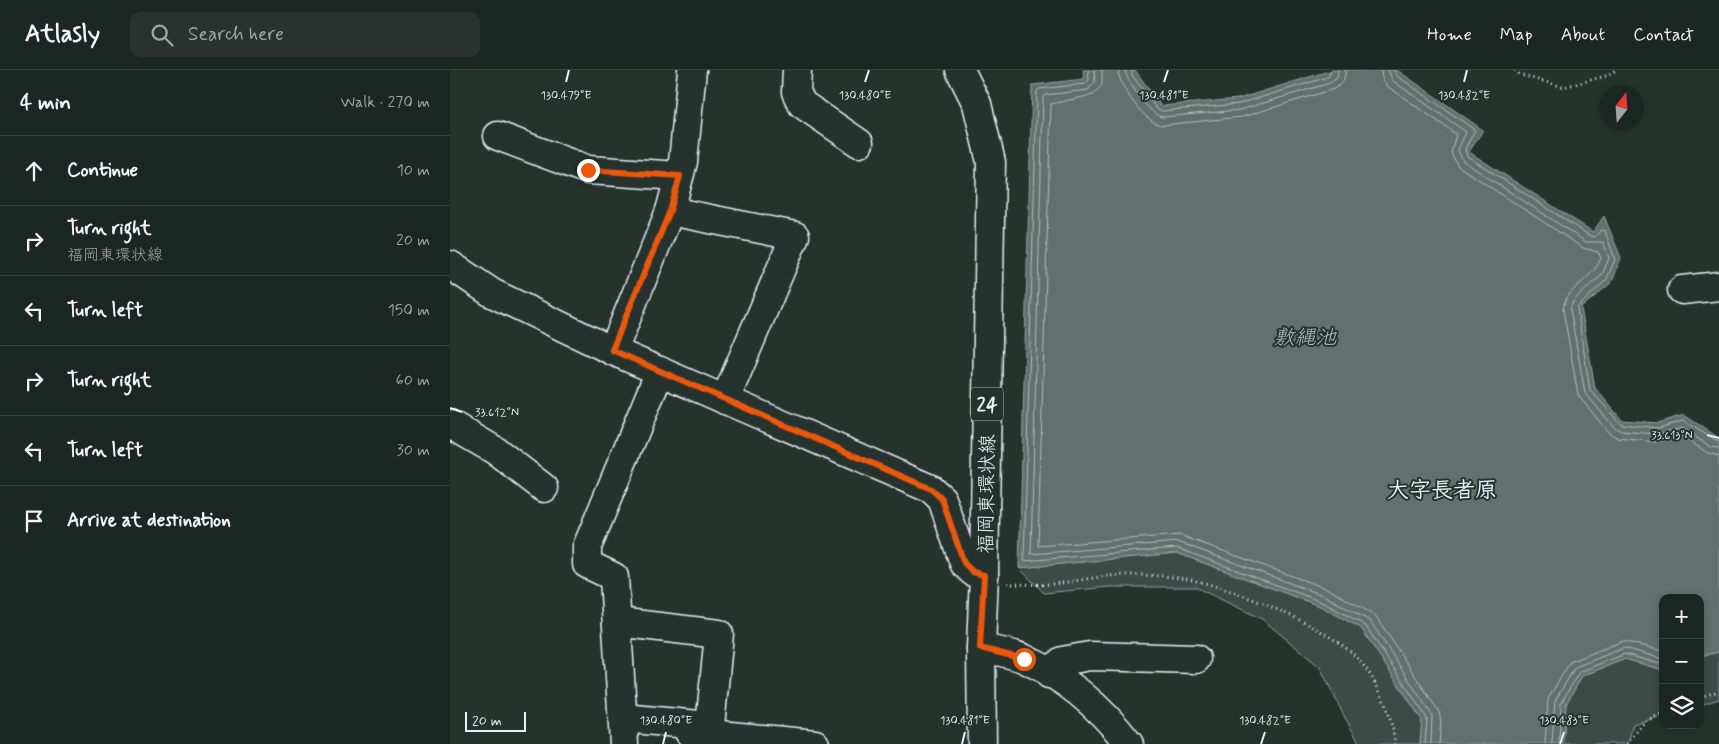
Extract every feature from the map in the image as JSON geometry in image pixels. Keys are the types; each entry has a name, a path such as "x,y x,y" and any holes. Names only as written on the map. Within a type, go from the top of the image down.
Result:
{"street":[{"path":"612,350 670,211 680,176 692,70"},
{"path":"797,70 796,92 802,104 859,143"},
{"name":"福岡東環状線","path":"960,70 977,104 991,162 984,579 980,648 982,744"},
{"path":"498,136 588,170 680,176"},
{"path":"670,211 795,236 725,400"},
{"path":"450,265 492,293 612,350 931,489 942,499 964,563 984,579"},
{"path":"1682,290 1719,286"},
{"path":"623,729 614,577 587,564 587,546 660,371"},
{"path":"450,424 496,451 544,488"},
{"path":"617,622 719,634 710,726 623,729"},
{"path":"980,648 1024,659 1066,683 1109,718 1129,744"},
{"path":"1049,674 1062,661 1090,656 1196,659"},
{"path":"623,729 815,744"}],"path":[{"path":"1515,70 1520,75 1564,87 1606,76 1616,70"},
{"path":"984,579 1052,584 1110,576 1181,578 1212,585 1273,607 1323,633 1352,653 1378,688 1393,729 1395,744"},
{"path":"1704,696 1719,691"},
{"path":"1627,744 1645,721 1659,715"}],"shaded area":[{"path":"1177,553 1320,606 1361,628 1422,720 1420,744 1360,744 1320,667 1262,619 1195,587 1109,587 1044,593 1019,568"},
{"path":"1719,652 1719,699 1704,704 1704,684 1704,655"},
{"path":"1625,659 1659,669 1659,717 1633,724 1628,744 1563,744 1566,704 1582,676"}],"water":[{"name":"敷縄池","path":"1083,70 1135,70 1161,106 1238,99 1332,70 1397,70 1483,130 1469,152 1593,232 1604,216 1621,258 1612,282 1581,308 1595,388 1622,420 1657,423 1684,415 1719,438 1719,652 1704,655 1704,594 1659,594 1659,669 1625,659 1582,676 1566,704 1563,744 1420,744 1422,720 1361,628 1320,606 1177,553 1019,568 1032,85 1084,79"}],"district":[{"name":"大字長者原","path":"1442,489"}],"route":[{"path":"588,170 680,176 670,211 612,350 931,489 942,499 964,563 973,572 984,575 980,648 1024,659"}]}
